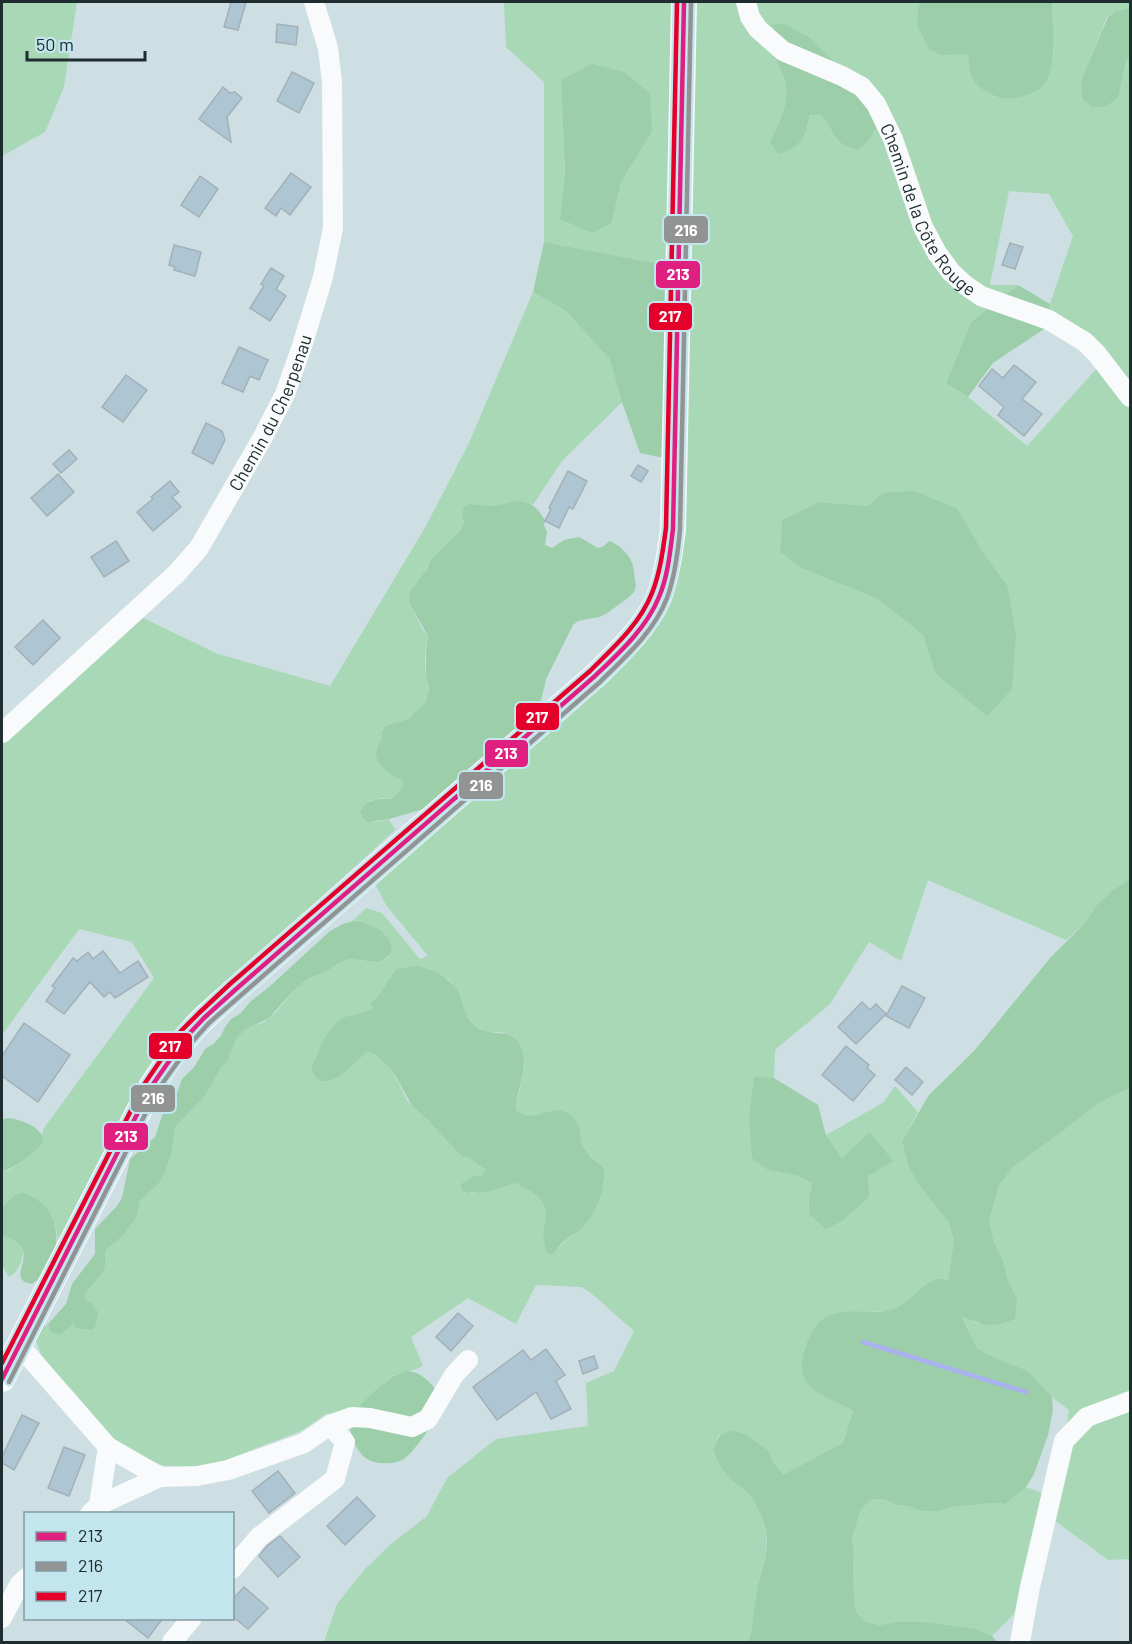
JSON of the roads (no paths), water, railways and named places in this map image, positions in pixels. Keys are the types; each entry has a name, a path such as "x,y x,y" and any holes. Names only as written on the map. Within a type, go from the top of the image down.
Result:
{"main road":[{"path":"2,1379 151,1087 186,1038 235,990 595,676 620,652 644,622 658,597 668,564 673,529 684,2"}],"street":[{"name":"Chemin du Cherpenau","path":"2,733 176,574 199,548 285,394 323,277 333,228 332,83 328,48 314,2"},
{"name":"Chemin de la Côte Rouge","path":"746,2 750,17 758,29 783,51 862,87 876,104 893,139 923,227 937,253 951,272 981,296 1049,320 1085,342 1131,397"},
{"path":"19,1345 108,1447 160,1477"},
{"path":"94,1509 160,1477 197,1476 228,1470 304,1443 330,1425 352,1417 369,1418 412,1427 428,1419 454,1375 468,1360"},
{"path":"1020,1642 1030,1587 1064,1441 1087,1417 1131,1401"},
{"path":"234,1567 259,1536 335,1479 345,1442 330,1425"},
{"path":"94,1509 108,1447"},
{"path":"2,1618 19,1585 24,1580"},
{"path":"172,1642 190,1620"}],"waterway":[{"path":"863,1342 1026,1392"}]}
